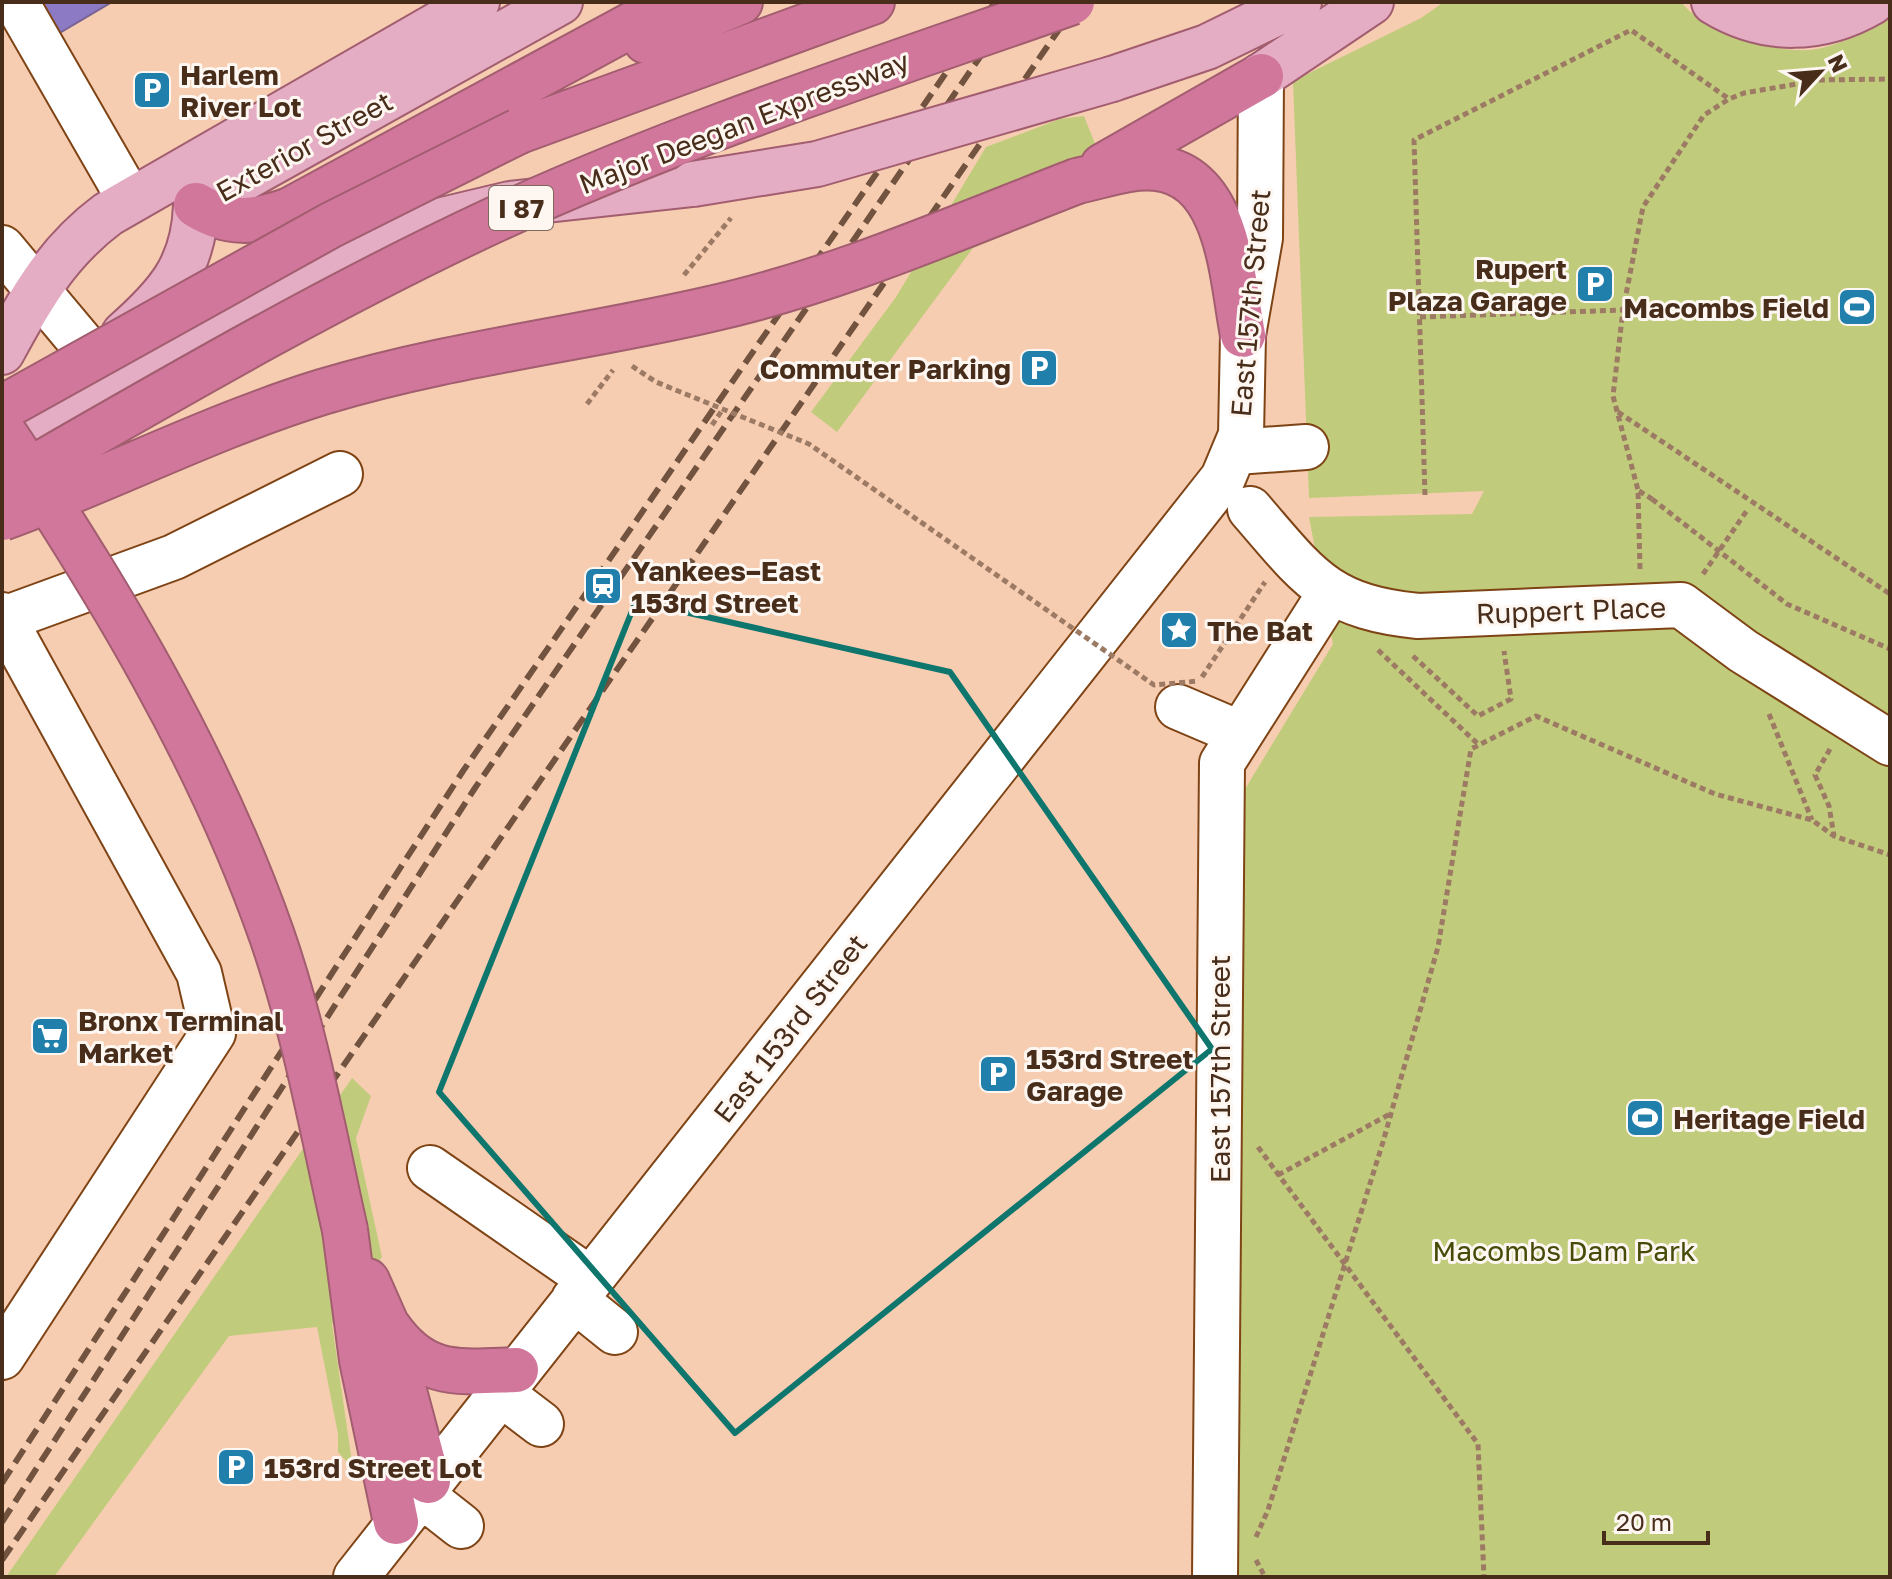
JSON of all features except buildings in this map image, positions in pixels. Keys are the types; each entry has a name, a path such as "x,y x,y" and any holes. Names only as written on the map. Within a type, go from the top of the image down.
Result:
{"highway":[{"path":"186,189 212,215 241,221 290,210 674,2"},
{"path":"519,131 602,60 740,2"},
{"name":"I 87","path":"2,408 331,225 519,131 872,2"},
{"name":"Major Deegan Expressway","path":"2,486 274,331 498,218 728,123 1072,2"},
{"path":"2,518 208,432 320,393 419,367 707,310 790,288 1147,156 1179,126 1261,76"},
{"path":"1147,156 1189,180 1205,196 1216,216 1224,236 1243,335"},
{"path":"2,385 66,526"},
{"path":"2,430 66,526 190,745 255,889 301,1034 345,1230 362,1360 414,1499"},
{"path":"345,1230 386,1324 414,1499"},
{"path":"386,1324 410,1354 433,1367 508,1381"}],"main road":[{"name":"Exterior Street","path":"186,189 477,2"},
{"name":"Exterior Street","path":"2,352 36,288 71,243 130,200 186,189 560,2"},
{"path":"2,443 323,266 405,229 510,204 693,184 817,164 1112,79 1207,47 1299,2"},
{"path":"1261,76 1371,2"},
{"path":"1714,2 1747,19 1788,26 1830,22 1872,2"},
{"name":"Exterior Street","path":"2,443 152,309 180,272 191,249 186,189"}],"street":[{"path":"16,2 130,200"},
{"name":"East 157th Street","path":"1237,480 1243,335 1260,238 1261,76"},
{"path":"2,248 95,359"},
{"path":"1306,447 1237,480 1288,553 1350,602"},
{"path":"2,1357 213,1033 199,973 3,617 174,557 340,474"},
{"name":"East 153rd Street","path":"356,1577 508,1381 1237,480"},
{"name":"East 157th Street","path":"1215,1577 1222,763 1239,733 1350,602"},
{"name":"Ruppert Place","path":"1350,602 1418,616 1681,605 1743,651 1890,743"},
{"path":"1189,694 1239,733"},
{"path":"430,1168 582,1289 615,1332"},
{"path":"508,1381 541,1424"},
{"path":"414,1499 461,1526"}],"path":[{"path":"1425,495 1414,140 1631,30 1729,99"},
{"path":"1641,573 1638,490 1613,396 1623,310 1643,207 1704,115 1729,99 1744,93 1820,80 1890,79"},
{"path":"1420,317 1623,310"},
{"path":"587,404 622,359 656,382 809,444 1154,685 1189,694 1257,593"},
{"path":"712,425 723,409"},
{"path":"1617,412 1890,594"},
{"path":"1638,490 1787,604 1890,649"},
{"path":"1681,605 1748,509"},
{"path":"1350,602 1478,716 1511,699 1499,612"},
{"path":"1350,602 1372,646 1479,745"},
{"path":"1766,707 1812,820"},
{"path":"1251,1548 1268,1510 1438,947 1471,749 1536,716 1715,794 1812,820 1834,836 1890,855"},
{"path":"1834,836 1829,806 1815,775 1847,716"},
{"path":"1278,1175 1390,1114"},
{"path":"1219,1131 1247,1132 1478,1444 1484,1577"}],"highlighted area":[{"path":"636,601 950,672 1212,1049 735,1433 439,1092"}],"green space":[{"name":"Macombs Dam Park","path":"1444,2 1681,2 1706,23 1722,31 1758,44 1794,50 1818,49 1840,43 1890,18 1890,1577 1237,1577 1242,794 1333,644 1309,517 1472,514 1484,491 1309,498 1293,81 1421,18"},
{"path":"1084,116 1114,191 973,248 837,432 811,412 896,297 986,147 1060,119"},
{"path":"352,1078 371,1096 356,1138 382,1257 332,1324 353,1469 338,1452 338,1434 317,1327 229,1336 54,1577 6,1577"}],"shaded area":[{"path":"38,2 112,2 56,35"}],"railway":[{"path":"2,1483 463,771 995,2"},
{"path":"2,1522 475,788 1018,2"},
{"path":"2,1560 1078,2"}],"place":[{"name":"Harlem River Lot","path":"152,90"},
{"name":"Rupert Plaza Garage","path":"1595,284"},
{"name":"Macombs Field","path":"1857,307"},
{"name":"Commuter Parking","path":"1039,368"},
{"name":"Yankees–East 153rd Street","path":"603,586"},
{"name":"The Bat","path":"1179,630"},
{"name":"Bronx Terminal Market","path":"50,1036"},
{"name":"153rd Street Garage","path":"998,1074"},
{"name":"Heritage Field","path":"1645,1118"},
{"name":"153rd Street Lot","path":"236,1467"}]}
